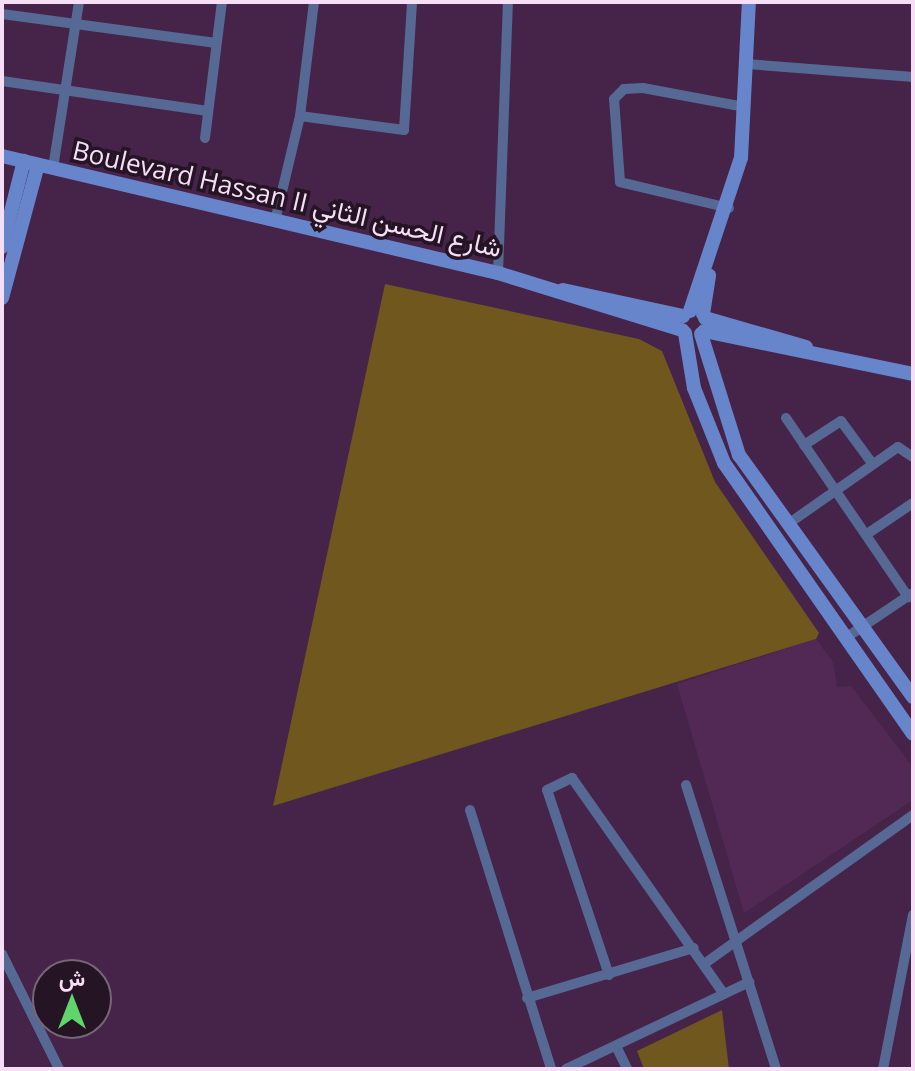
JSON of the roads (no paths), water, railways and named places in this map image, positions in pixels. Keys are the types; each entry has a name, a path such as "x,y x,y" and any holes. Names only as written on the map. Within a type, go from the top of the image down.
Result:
{"main road":[{"path":"749,2 745,107 729,208 694,323 694,388 724,463 913,734"},
{"name":"Boulevard Hassan II شارع الحسن الثاني","path":"2,156 561,290 599,292 694,323 913,374"},
{"path":"2,247 31,163"},
{"path":"2,298 31,163"},
{"path":"694,323 731,441 913,697"}],"street":[{"path":"53,168 79,2"},
{"path":"205,138 222,2"},
{"path":"275,221 300,116 314,2"},
{"path":"300,116 404,130 412,2"},
{"path":"498,273 508,2"},
{"path":"2,14 216,43"},
{"path":"747,64 913,77"},
{"path":"2,81 208,111"},
{"path":"729,208 620,182 614,99 624,89 643,88 745,107"},
{"path":"786,418 910,595 847,637"},
{"path":"804,445 841,421 872,463"},
{"path":"788,524 898,447 913,457"},
{"path":"867,534 912,505"},
{"path":"609,975 549,784 577,779 724,994"},
{"path":"686,785 776,1069"},
{"path":"470,810 551,1069"},
{"path":"704,964 913,815"},
{"path":"883,1069 913,915"},
{"path":"527,998 694,948"},
{"path":"2,954 59,1069"},
{"path":"566,1069 749,982"},
{"path":"616,1046 627,1069"}]}
